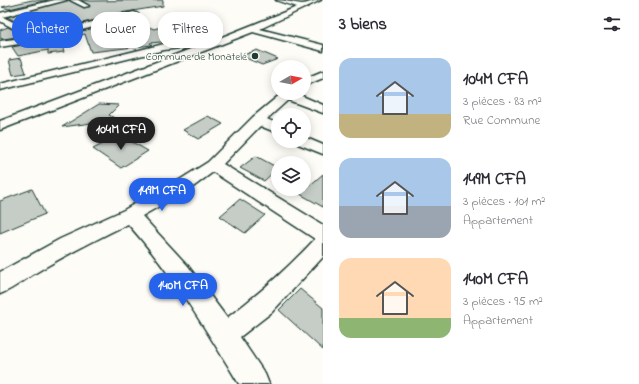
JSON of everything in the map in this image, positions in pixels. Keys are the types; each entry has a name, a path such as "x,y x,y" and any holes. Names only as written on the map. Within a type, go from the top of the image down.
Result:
{"street":[{"path":"0,15 64,0"},
{"path":"73,0 86,6"},
{"path":"279,0 310,2"},
{"path":"223,38 252,29 310,2"},
{"path":"223,37 310,2"},
{"path":"0,18 12,24"},
{"path":"252,29 323,48"},
{"path":"0,44 12,42"},
{"path":"0,87 160,48"},
{"path":"0,118 60,99 195,48"},
{"path":"311,80 323,74"},
{"path":"0,126 60,99"},
{"path":"5,275 130,215 154,200 187,183 213,165 258,120 281,100"},
{"path":"302,100 323,109"},
{"path":"258,120 271,126"},
{"path":"311,145 323,150"},
{"path":"213,165 323,234"},
{"path":"130,215 151,236 178,269 224,334 255,384"},
{"path":"224,334 264,304 305,264 323,243"}],"building":[{"path":"32,0 48,0 9,9 2,7"},
{"path":"68,0 84,8 90,6 81,0 163,0 163,6 126,12 91,12 91,21 83,23 83,12 25,12"},
{"path":"8,27 12,29 12,38 0,38 0,30"},
{"path":"150,27 154,29 158,28 158,42 150,43"},
{"path":"91,29 91,48 126,48 91,52 85,34 83,35 83,31"},
{"path":"13,48 63,48 64,52 48,54 48,50 18,56"},
{"name":"Commune de Monatelé","path":"257,50 278,59 271,60 271,62 262,65 241,56"},
{"path":"21,58 26,73 13,75 9,60"},
{"path":"99,104 119,105 109,115 123,123 104,131 92,123 62,127"},
{"path":"208,116 223,124 198,139 183,130"},
{"path":"120,135 148,151 121,168 93,149"},
{"path":"256,156 271,164 271,174 264,181 240,168"},
{"path":"323,174 323,207 304,196 311,196 311,184"},
{"path":"32,189 45,214 0,233 0,201"},
{"path":"240,199 265,215 245,233 220,216"},
{"path":"300,289 323,308 323,350 279,310"}],"place":[{"name":"Commune de Monatelé","path":"255,56"}]}
